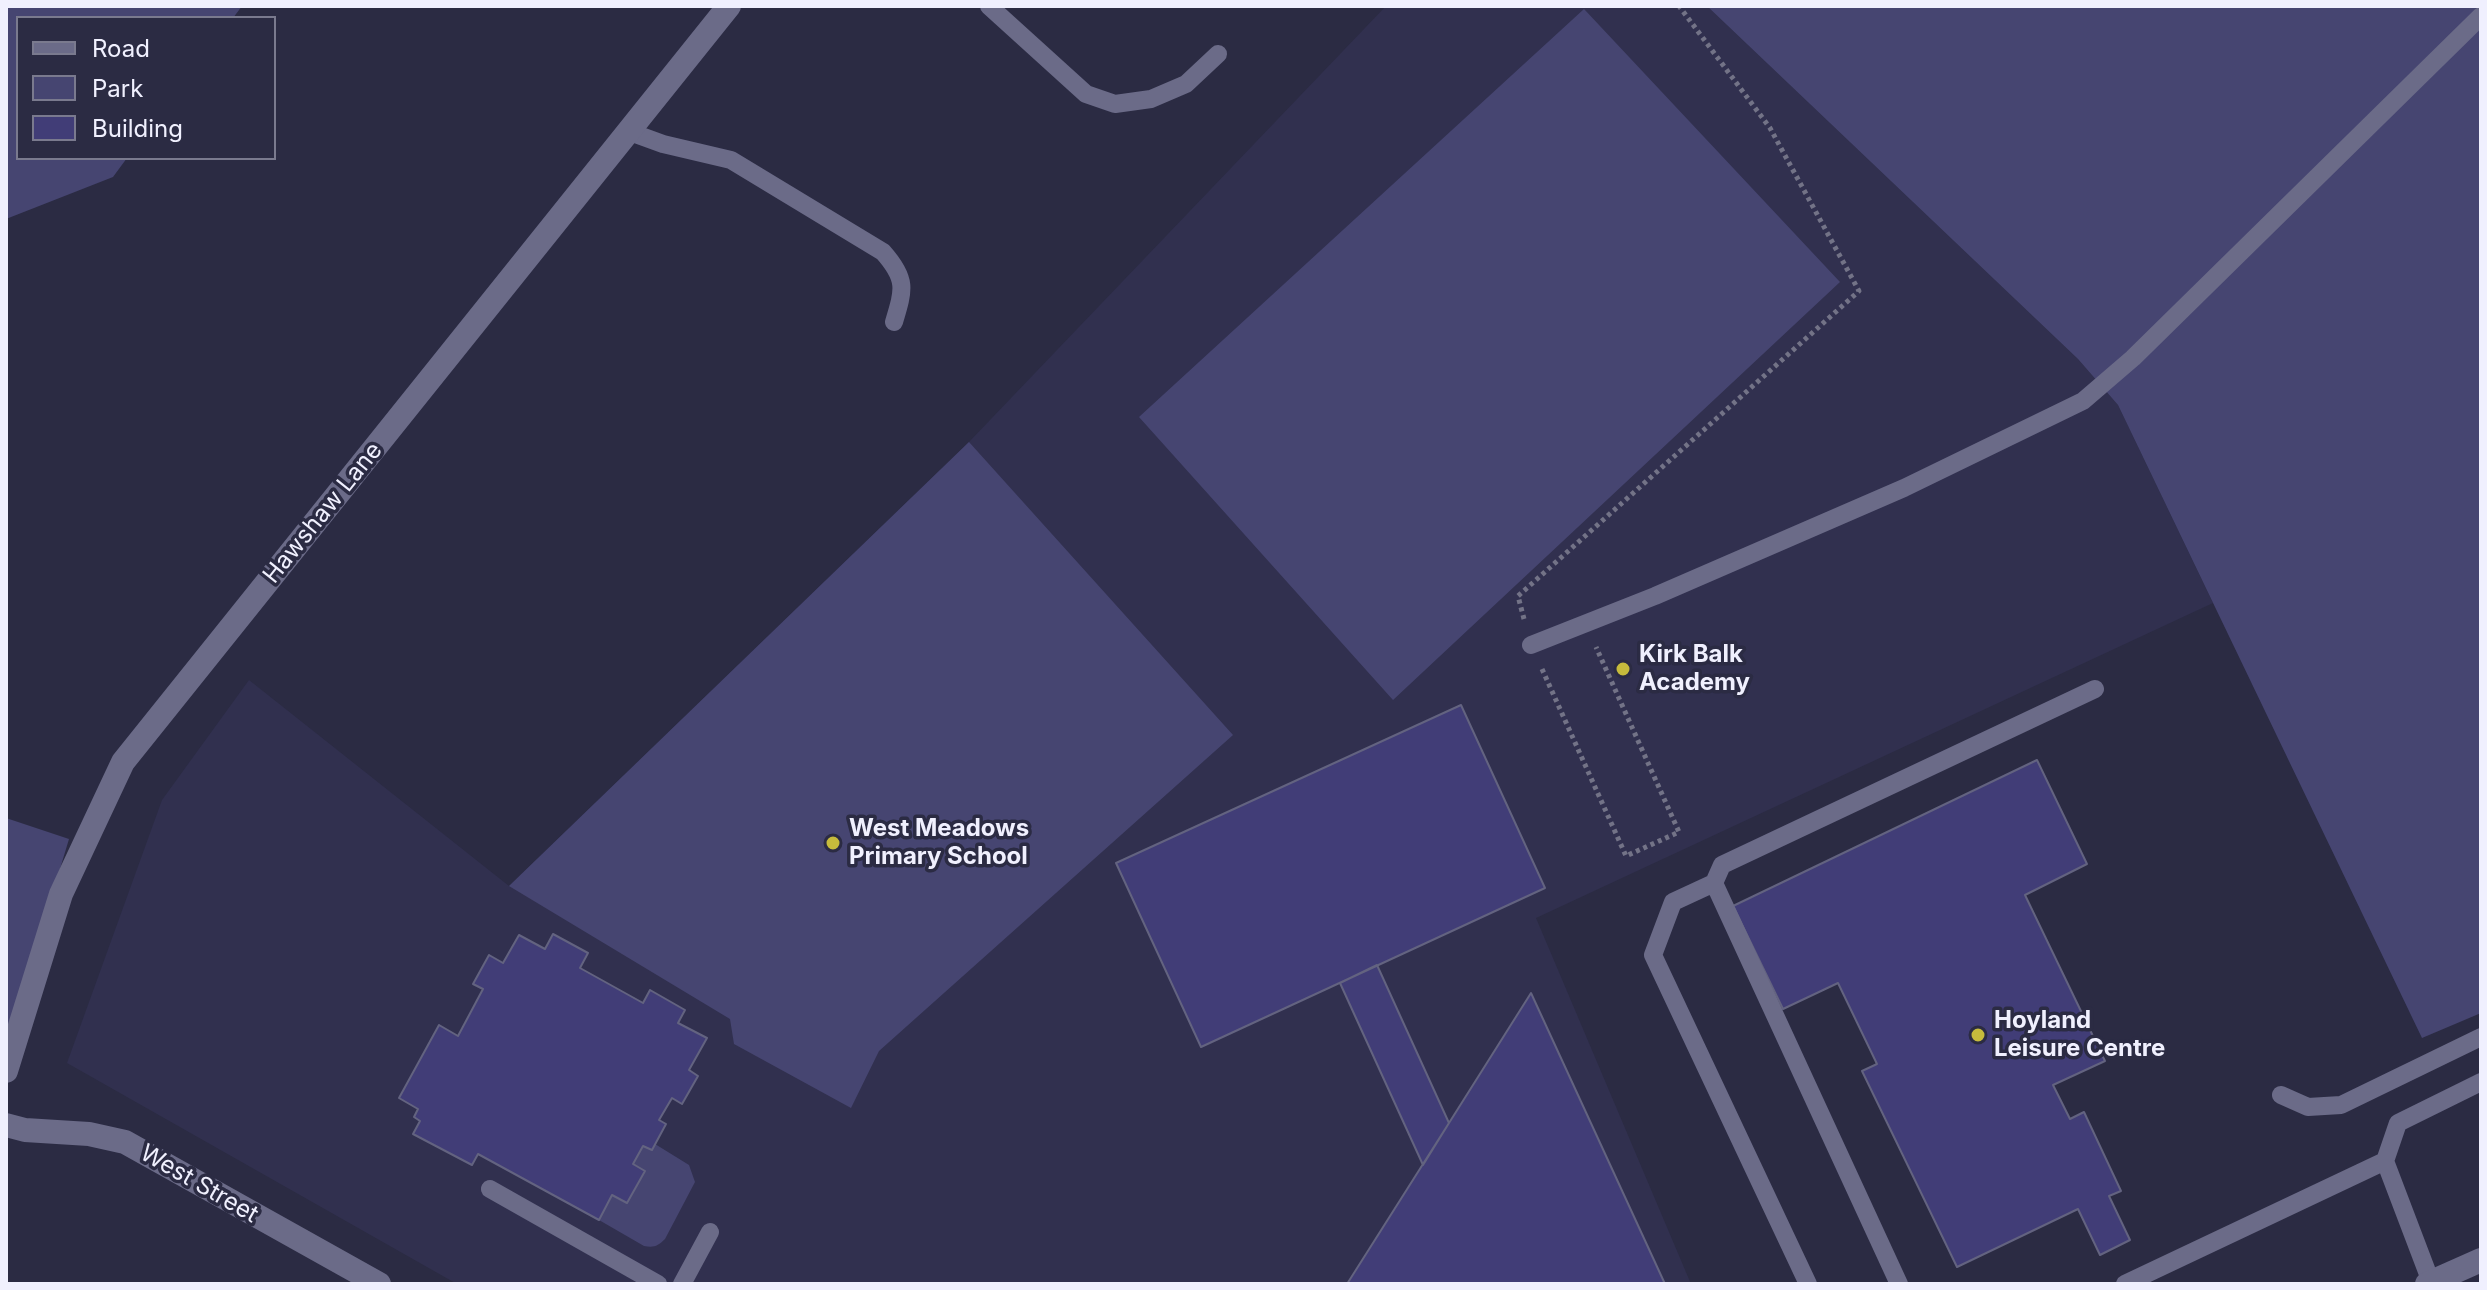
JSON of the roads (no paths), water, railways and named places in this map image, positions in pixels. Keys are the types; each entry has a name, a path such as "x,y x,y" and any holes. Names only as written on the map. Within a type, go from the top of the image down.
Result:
{"main road":[{"name":"Hawshaw Lane","path":"6,1071 61,894 123,762 729,6"},
{"name":"West Street","path":"6,1125 25,1130 89,1134 125,1142 379,1284"},
{"path":"2429,1283 2481,1260"}],"lane":[{"path":"989,6 1086,94 1115,104 1151,99 1186,84 1218,54"},
{"path":"1531,645 1655,596 1904,488 2083,401 2133,358 2481,16"},
{"path":"630,132 663,144 731,160 883,252 897,267 901,282 901,298 894,322"},
{"path":"1808,1284 1653,955 1673,902 1714,883 1722,865 2095,689"},
{"path":"1714,883 1899,1284"},
{"path":"2281,1095 2308,1107 2341,1105 2481,1037"},
{"path":"2429,1283 2385,1161 2398,1123 2481,1082"},
{"path":"2125,1284 2385,1161"},
{"path":"490,1189 658,1284"},
{"path":"682,1284 710,1232"}],"place":[{"name":"Kirk Balk Academy","path":"1623,669"},
{"name":"West Meadows Primary School","path":"833,843"},
{"name":"Hoyland Leisure Centre","path":"1978,1035"}]}
